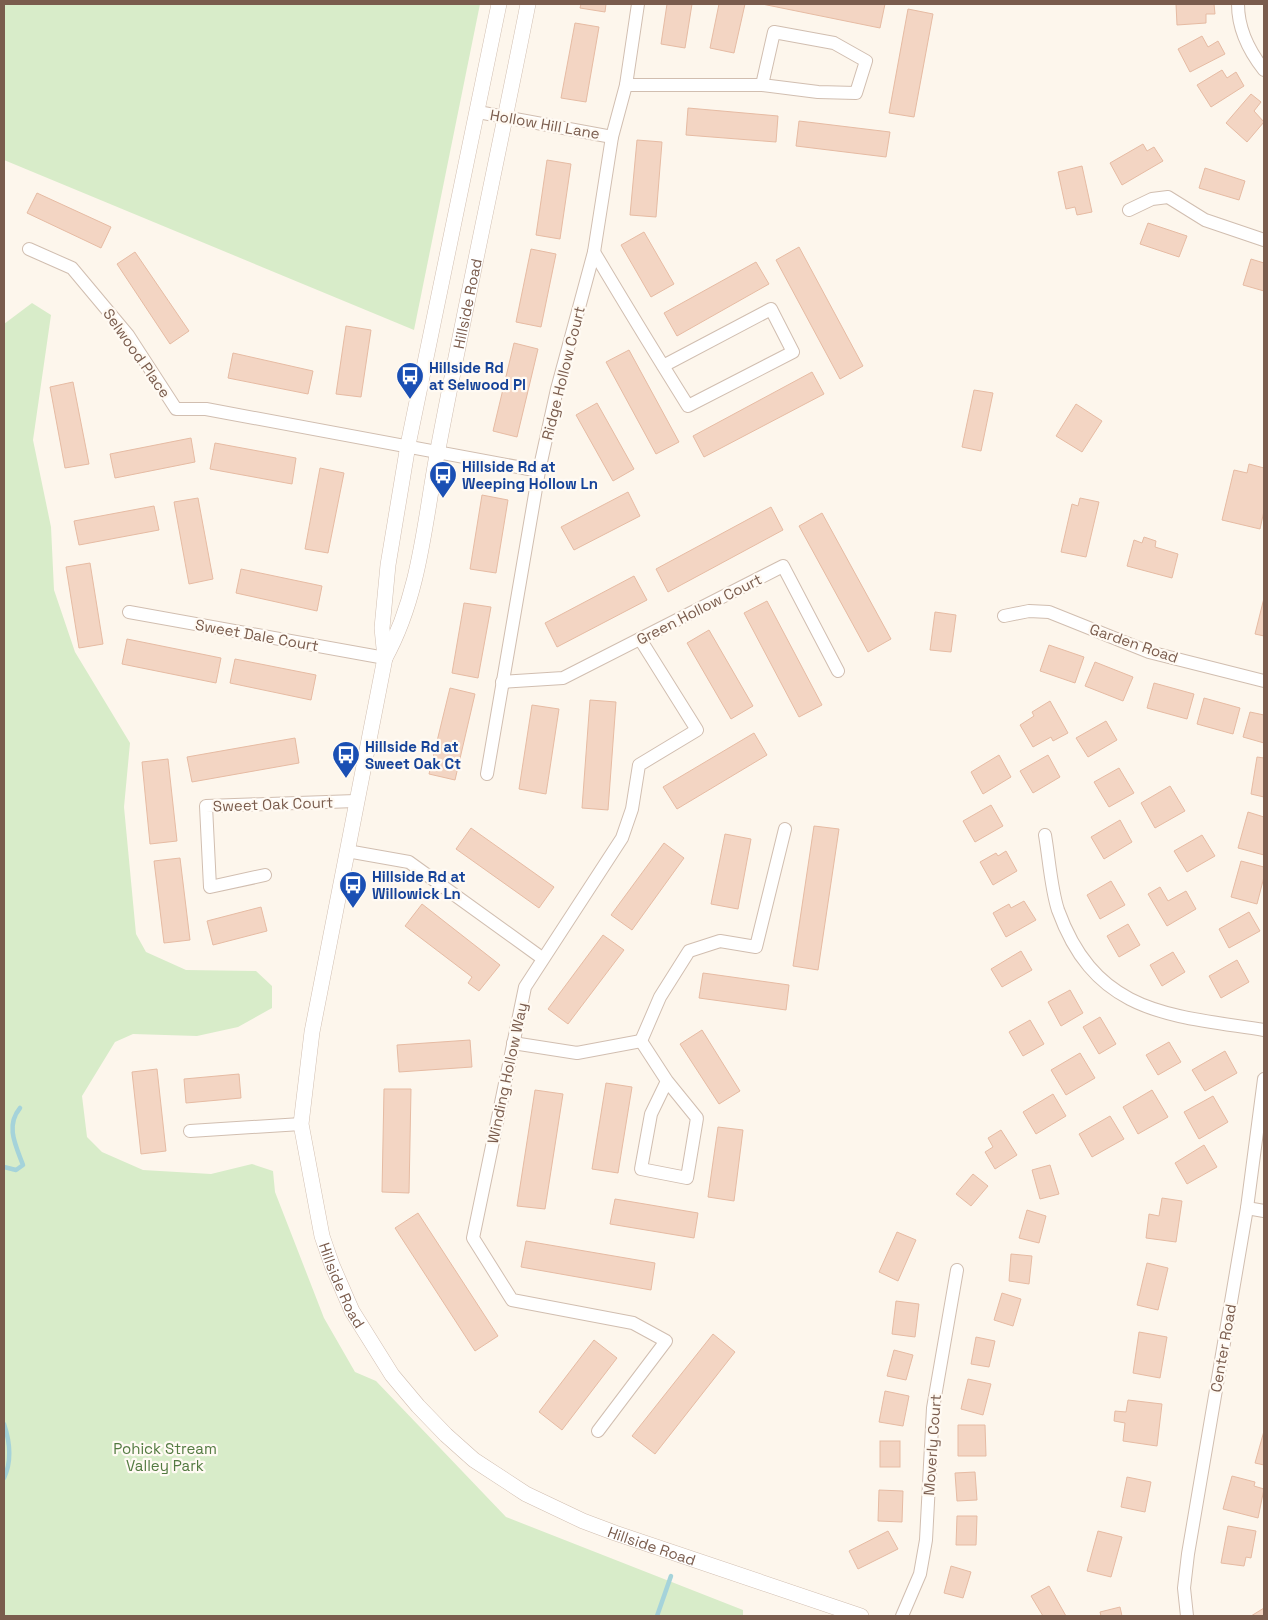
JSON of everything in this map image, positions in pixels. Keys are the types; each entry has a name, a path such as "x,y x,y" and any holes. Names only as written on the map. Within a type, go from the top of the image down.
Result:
{"street":[{"name":"Hillside Road","path":"499,4 408,445 387,574 382,628 385,658 312,1032 301,1124 322,1236 332,1266 352,1311 392,1375 446,1435 499,1477 526,1494 583,1521 861,1616"},
{"name":"Hillside Road","path":"385,658 396,638 416,576 437,451 528,4"},
{"name":"Ridge Hollow Court","path":"487,774 539,471 557,389 594,252 612,136 626,84 638,4"},
{"path":"1238,4 1246,41 1254,58 1264,70"},
{"path":"626,84 762,84 818,92 856,93 866,61 834,43 774,32 762,84"},
{"name":"Hollow Hill Lane","path":"478,112 612,136"},
{"path":"1128,210 1152,199 1168,197 1205,220 1264,240"},
{"name":"Selwood Place","path":"28,249 72,268 128,335 176,409 206,409 408,445"},
{"path":"594,252 663,366 688,406 793,352 770,309 663,366"},
{"path":"408,445 539,471"},
{"name":"Green Hollow Court","path":"502,682 563,678 783,566 838,671"},
{"name":"Garden Road","path":"1004,616 1029,611 1049,612 1149,652 1264,681"},
{"name":"Sweet Dale Court","path":"129,612 385,658"},
{"name":"Winding Hollow Way","path":"598,1431 666,1341 633,1323 512,1300 473,1238 525,987 542,958 622,838 632,809 640,765 697,730 640,639"},
{"name":"Sweet Oak Court","path":"265,875 210,887 206,806 356,801"},
{"path":"641,1042 660,997 690,951 720,941 756,947 785,830"},
{"path":"1045,836 1058,908 1079,955 1103,980 1121,994 1150,1009 1169,1015 1264,1030"},
{"path":"347,851 409,862 542,958"},
{"path":"513,1043 577,1053 641,1042"},
{"path":"641,1042 667,1081 697,1118 686,1178 641,1170 651,1114 667,1081"},
{"name":"Center Road","path":"1187,1616 1184,1588 1188,1554 1247,1208 1254,1142 1264,1079"},
{"path":"190,1131 301,1124"},
{"path":"1247,1208 1264,1211"},
{"name":"Moverly Court","path":"902,1616 920,1574 926,1540 933,1408 957,1270"}],"green space":[{"path":"4,4 480,4 414,330 4,160"},
{"name":"Pohick Stream Valley Park","path":"32,303 51,315 33,440 51,527 54,590 75,652 130,743 124,807 136,934 146,952 186,970 256,971 272,986 272,1008 238,1027 197,1036 133,1034 115,1042 82,1096 87,1137 102,1152 143,1170 211,1174 252,1164 273,1171 275,1192 324,1318 355,1372 376,1381 506,1517 743,1610 743,1616 4,1616 4,324"}],"building":[{"path":"581,4 606,4 605,12 580,8"},
{"path":"667,4 692,4 685,48 661,44"},
{"path":"719,4 745,4 734,53 710,48"},
{"path":"762,4 885,4 880,28"},
{"path":"1176,4 1214,4 1215,14 1206,14 1206,23 1177,25"},
{"path":"908,9 933,14 914,117 889,113"},
{"path":"575,23 599,27 586,102 561,98"},
{"path":"1202,36 1208,47 1218,41 1225,54 1190,72 1178,49"},
{"path":"1222,70 1227,78 1236,72 1244,86 1211,107 1197,85"},
{"path":"1251,94 1261,102 1254,111 1264,122 1247,142 1226,123"},
{"path":"688,108 778,116 776,142 686,135"},
{"path":"799,121 890,132 886,157 796,146"},
{"path":"637,140 662,142 656,217 630,215"},
{"path":"1143,144 1147,151 1154,147 1163,161 1122,185 1110,163"},
{"path":"547,160 571,164 560,239 536,235"},
{"path":"1082,166 1092,212 1077,215 1075,207 1066,209 1058,172"},
{"path":"1205,168 1245,181 1239,200 1199,188"},
{"path":"37,193 111,227 101,248 27,213"},
{"path":"1148,223 1187,236 1179,257 1140,244"},
{"path":"644,232 674,284 651,297 621,245"},
{"path":"799,247 863,366 840,379 776,260"},
{"path":"531,249 556,254 541,327 516,322"},
{"path":"135,252 189,331 170,344 117,264"},
{"path":"1251,259 1264,263 1264,291 1243,285"},
{"path":"756,262 769,284 677,336 664,313"},
{"path":"346,326 371,330 361,397 336,394"},
{"path":"514,343 538,349 517,437 493,431"},
{"path":"629,350 679,442 656,454 606,362"},
{"path":"233,353 313,371 308,394 228,378"},
{"path":"812,372 824,394 704,457 693,436"},
{"path":"73,382 89,464 65,468 50,387"},
{"path":"974,390 993,393 981,451 962,447"},
{"path":"597,403 634,469 613,481 576,415"},
{"path":"1076,404 1102,421 1082,452 1056,436"},
{"path":"191,438 195,462 115,478 110,454"},
{"path":"215,443 296,458 292,484 210,469"},
{"path":"1249,464 1264,468 1264,511 1260,529 1222,520 1234,470 1247,473"},
{"path":"320,468 344,473 328,553 305,549"},
{"path":"628,492 640,516 574,550 561,527"},
{"path":"482,495 508,500 496,573 470,569"},
{"path":"198,498 213,579 189,584 174,502"},
{"path":"1080,498 1099,502 1086,557 1061,552 1072,504 1078,506"},
{"path":"154,506 159,530 79,545 74,521"},
{"path":"771,507 783,530 668,592 656,569"},
{"path":"822,513 891,639 868,652 799,526"},
{"path":"1144,537 1156,541 1155,547 1178,554 1172,578 1127,566 1134,540 1142,543"},
{"path":"90,563 103,644 79,648 66,567"},
{"path":"241,569 322,586 317,611 236,593"},
{"path":"634,576 647,600 557,647 545,623"},
{"path":"1264,598 1264,636 1255,634"},
{"path":"767,601 822,705 799,717 744,613"},
{"path":"464,603 491,607 478,678 452,673"},
{"path":"935,612 956,615 951,652 930,650"},
{"path":"709,630 753,706 731,719 687,643"},
{"path":"127,639 221,658 216,683 122,664"},
{"path":"1049,645 1084,657 1075,683 1040,671"},
{"path":"235,659 316,675 311,700 230,683"},
{"path":"1095,662 1133,677 1123,701 1085,686"},
{"path":"1154,683 1194,694 1187,719 1147,708"},
{"path":"450,688 475,694 455,780 429,774"},
{"path":"1204,698 1240,708 1233,734 1197,724"},
{"path":"590,700 616,702 608,810 582,808"},
{"path":"1050,701 1068,733 1053,741 1051,737 1033,747 1020,725 1034,716 1032,712"},
{"path":"532,705 559,709 546,794 519,789"},
{"path":"1250,712 1264,715 1264,743 1243,737"},
{"path":"1106,721 1117,740 1088,757 1076,738"},
{"path":"754,733 767,755 677,809 663,787"},
{"path":"295,738 299,763 192,782 187,757"},
{"path":"999,755 1011,777 983,794 971,772"},
{"path":"1048,755 1060,777 1033,793 1020,771"},
{"path":"1257,757 1264,758 1264,797 1251,794"},
{"path":"168,759 177,841 150,844 142,762"},
{"path":"1119,768 1134,793 1109,807 1094,782"},
{"path":"1170,786 1185,811 1155,828 1141,803"},
{"path":"991,805 1003,826 975,842 963,821"},
{"path":"1248,812 1264,817 1264,855 1238,848"},
{"path":"1120,820 1132,842 1104,859 1091,837"},
{"path":"814,826 839,829 818,970 793,966"},
{"path":"471,828 554,887 539,908 456,849"},
{"path":"725,834 751,839 738,909 711,904"},
{"path":"1202,835 1215,856 1187,872 1174,851"},
{"path":"664,843 684,858 632,930 611,915"},
{"path":"1006,851 1017,871 993,885 980,862 996,853 998,856"},
{"path":"180,858 190,940 164,943 154,861"},
{"path":"1241,861 1264,867 1264,877 1257,904 1231,897"},
{"path":"1111,881 1125,905 1100,919 1087,895"},
{"path":"1160,887 1168,901 1186,891 1196,909 1167,926 1148,894"},
{"path":"1024,901 1036,920 1006,937 993,913 1009,904 1011,908"},
{"path":"422,904 500,965 479,991 468,983 472,977 405,926"},
{"path":"261,907 267,931 213,945 207,921"},
{"path":"1249,912 1260,931 1229,948 1219,929"},
{"path":"1128,924 1140,945 1119,957 1107,936"},
{"path":"603,935 624,950 568,1024 548,1009"},
{"path":"1021,951 1032,970 1002,987 991,969"},
{"path":"1173,952 1185,972 1162,986 1150,965"},
{"path":"1237,960 1249,982 1221,998 1209,976"},
{"path":"703,973 789,985 786,1010 699,998"},
{"path":"1070,990 1083,1013 1061,1026 1048,1002"},
{"path":"1100,1017 1116,1044 1099,1054 1083,1027"},
{"path":"1030,1020 1044,1044 1023,1056 1009,1032"},
{"path":"702,1030 740,1091 719,1104 680,1044"},
{"path":"470,1040 472,1067 399,1072 397,1045"},
{"path":"1169,1042 1181,1062 1158,1075 1146,1055"},
{"path":"1225,1051 1237,1073 1205,1091 1192,1070"},
{"path":"1080,1053 1095,1078 1066,1095 1051,1070"},
{"path":"157,1069 166,1151 141,1154 132,1072"},
{"path":"239,1074 241,1098 186,1103 184,1079"},
{"path":"606,1083 632,1087 618,1173 592,1169"},
{"path":"384,1089 411,1089 409,1193 382,1192"},
{"path":"535,1090 563,1094 545,1209 517,1206"},
{"path":"1152,1090 1168,1117 1138,1134 1123,1107"},
{"path":"1053,1094 1066,1116 1036,1134 1023,1112"},
{"path":"1213,1096 1228,1122 1199,1139 1184,1112"},
{"path":"1110,1116 1124,1139 1092,1157 1079,1134"},
{"path":"718,1127 743,1130 734,1201 708,1197"},
{"path":"1001,1130 1017,1155 995,1169 985,1152 993,1147 988,1138"},
{"path":"1204,1145 1217,1167 1187,1184 1175,1163"},
{"path":"1050,1165 1059,1194 1040,1199 1032,1170"},
{"path":"973,1174 988,1186 971,1206 956,1194"},
{"path":"1162,1198 1182,1201 1176,1242 1146,1238 1149,1214 1159,1216"},
{"path":"615,1199 698,1213 694,1238 610,1224"},
{"path":"1027,1210 1046,1216 1039,1243 1019,1238"},
{"path":"418,1213 498,1336 475,1351 395,1228"},
{"path":"897,1232 916,1240 898,1281 879,1272"},
{"path":"526,1241 655,1263 651,1290 521,1267"},
{"path":"1011,1254 1032,1256 1029,1284 1009,1281"},
{"path":"1147,1263 1168,1268 1158,1310 1137,1305"},
{"path":"1002,1293 1021,1299 1013,1326 994,1320"},
{"path":"896,1301 919,1304 915,1337 892,1334"},
{"path":"1139,1332 1167,1337 1160,1378 1133,1373"},
{"path":"713,1334 735,1352 655,1454 632,1436"},
{"path":"976,1337 995,1341 989,1367 971,1364"},
{"path":"594,1340 617,1358 562,1430 539,1412"},
{"path":"894,1350 913,1355 906,1380 887,1376"},
{"path":"968,1379 991,1384 983,1415 961,1409"},
{"path":"885,1391 909,1396 903,1426 879,1422"},
{"path":"1128,1400 1162,1404 1157,1446 1123,1441 1125,1423 1114,1421 1115,1411 1126,1412"},
{"path":"958,1425 985,1425 986,1456 958,1456"},
{"path":"1264,1431 1264,1465 1255,1463"},
{"path":"880,1441 900,1441 900,1467 880,1467"},
{"path":"975,1472 977,1500 957,1501 955,1473"},
{"path":"1232,1476 1255,1482 1254,1486 1264,1489 1258,1518 1223,1509"},
{"path":"1127,1477 1151,1482 1145,1512 1121,1507"},
{"path":"879,1490 903,1491 902,1522 878,1521"},
{"path":"957,1516 977,1516 976,1545 956,1545"},
{"path":"1228,1526 1256,1531 1251,1558 1246,1557 1244,1566 1221,1563"},
{"path":"888,1531 898,1549 858,1569 849,1551"},
{"path":"1098,1531 1122,1537 1111,1577 1087,1571"},
{"path":"951,1566 971,1572 963,1598 944,1593"},
{"path":"1049,1586 1066,1616 1043,1616 1031,1596"},
{"path":"1120,1607 1122,1616 1101,1616 1100,1612"},
{"path":"1264,1608 1264,1616 1251,1616"}],"waterway":[{"path":"4,1167 16,1170 23,1165 13,1136 13,1122 20,1108"},
{"path":"4,1424 9,1451 7,1472 4,1478"},
{"path":"657,1616 671,1576"}],"place":[{"name":"Hillside Rd at Selwood Pl","path":"410,400"},
{"name":"Hillside Rd at Weeping Hollow Ln","path":"443,499"},
{"name":"Hillside Rd at Sweet Oak Ct","path":"346,779"},
{"name":"Hillside Rd at Willowick Ln","path":"353,909"}]}
